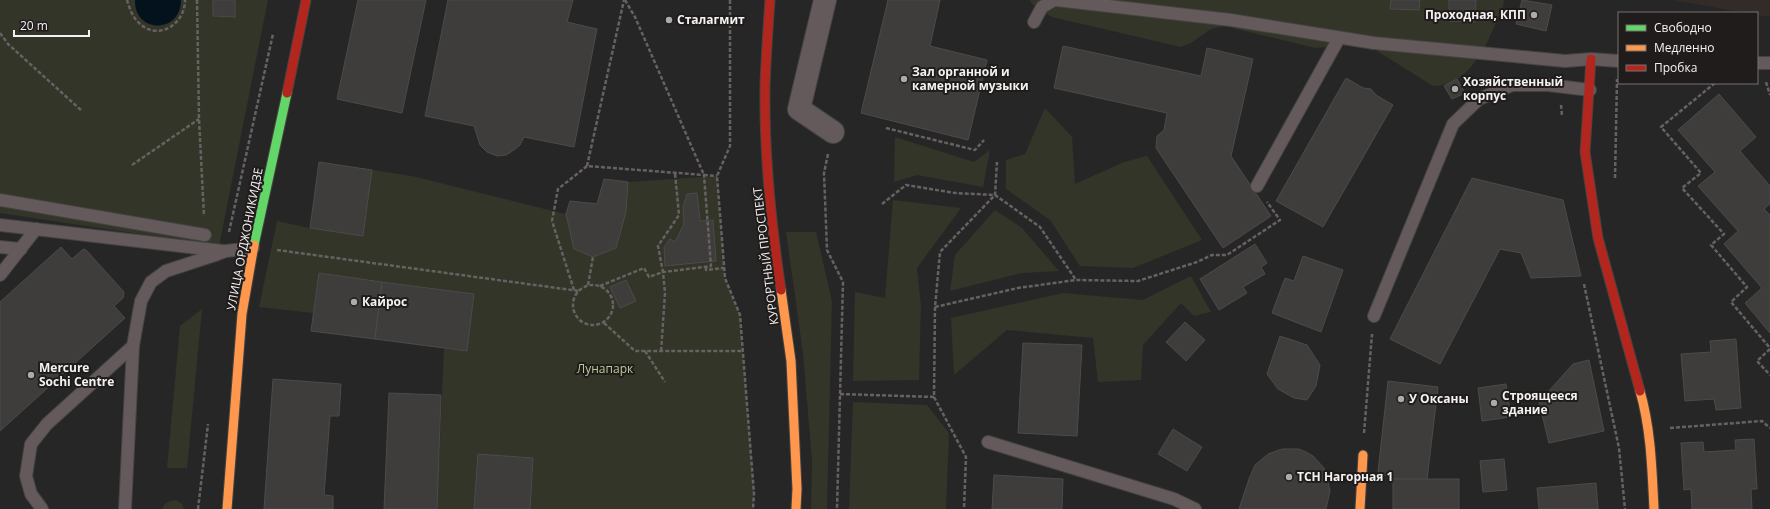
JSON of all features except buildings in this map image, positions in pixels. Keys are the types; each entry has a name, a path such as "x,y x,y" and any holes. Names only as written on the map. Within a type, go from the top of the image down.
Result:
{"main road":[{"name":"УЛИЦА ОРДЖОНИКИДЗЕ","path":"227,509 242,314 253,248 278,138 306,0"},
{"name":"КУРОРТНЫЙ ПРОСПЕКТ","path":"770,0 765,86 768,170 772,231 791,362 797,489 796,509"},
{"path":"1591,59 1585,152 1598,238 1644,404 1652,468 1654,509"},
{"path":"1360,509 1363,455"}],"street":[{"path":"825,0 799,109 833,132"}],"lane":[{"path":"1034,22 1042,7 1055,0 1230,20 1374,43 1565,61 1591,59 1618,61"},
{"path":"1256,186 1339,38"},
{"path":"1758,63 1770,63"},
{"path":"1374,316 1453,124 1479,99 1512,85 1548,85 1590,90"},
{"path":"0,200 205,235"},
{"path":"0,225 226,251"},
{"path":"0,275 36,229"},
{"path":"0,247 21,249"},
{"path":"125,509 134,346 141,301 151,282 166,271 226,251 253,248"},
{"path":"42,509 31,494 26,476 31,444 47,424 134,346"},
{"path":"988,442 1174,499 1195,509"}],"path":[{"path":"127,0 137,22 157,31 164,30 177,23 183,12 185,0"},
{"path":"197,0 199,119 205,235"},
{"path":"574,290 552,221 558,189 586,166 624,0"},
{"path":"600,286 610,294 613,305 612,313 604,323 590,325 582,322 576,317 573,310 573,302 579,291 588,285 600,286 644,268 649,277 663,272 711,266 704,175 635,17 624,0"},
{"path":"730,0 730,146 718,176 724,278 740,315 754,494 753,509"},
{"path":"0,33 8,44 82,111"},
{"path":"230,227 273,33"},
{"path":"1714,84 1661,127 1701,173 1682,188 1724,234 1711,246 1747,287 1731,302 1770,348 1757,361 1770,375"},
{"path":"132,165 199,119"},
{"path":"886,128 975,150 984,140"},
{"path":"833,132 824,173 824,201 827,250 843,282 837,509"},
{"path":"964,509 966,458 934,397 935,307 940,252 995,195 997,162"},
{"path":"586,166 718,176"},
{"path":"661,352 665,293 658,246 679,215 675,173"},
{"path":"882,204 906,185 955,193 995,195 1040,227 1076,280"},
{"path":"935,307 1018,288 1076,280 1138,281 1197,262 1212,255 1227,255 1280,220 1256,186"},
{"path":"271,249 579,291"},
{"path":"588,285 593,257"},
{"path":"706,267 706,270 723,268"},
{"path":"1364,435 1374,316"},
{"path":"604,323 635,351 743,351"},
{"path":"645,351 665,382"},
{"path":"840,394 934,397"},
{"path":"1664,428 1762,421 1770,428"}],"shaded area":[{"path":"1673,0 1770,0 1770,17 1758,15 1758,12 1740,12"}],"green space":[{"path":"0,0 268,0 219,246 0,213"},
{"path":"1030,0 1504,0 1503,6 1486,45 1469,69 1459,78 1447,84 1433,86 1374,49 1353,44 1315,48 1224,26 1211,29 1191,43 1181,47 1052,17 1032,4"},
{"path":"1045,108 1072,137 1075,184 1124,162 1147,156 1202,240 1133,268 1080,266 1050,220 1006,189 1006,160 1025,154"},
{"path":"895,137 974,162 990,150 983,187 917,175 894,182"},
{"name":"Лунапарк","path":"372,170 412,176 565,214 570,201 597,203 604,179 628,182 717,176 725,278 740,315 754,493 753,509 437,509 444,349 467,351 474,294 319,273 313,313 259,307 277,221 310,228 363,236"},
{"path":"893,200 961,208 917,268 921,305 919,380 853,381 855,292 885,298"},
{"path":"995,210 1022,228 1059,271 1022,273 950,291 955,255"},
{"path":"786,232 816,232 832,301 827,509 811,509 812,461 803,353"},
{"path":"1191,276 1211,312 1194,316 1181,303 1143,345 1141,380 1098,382 1093,338 1007,330 954,375 951,318 1063,293 1143,300"},
{"path":"202,309 187,468 167,468 180,326"},
{"path":"853,402 927,405 949,433 946,509 849,509"},
{"path":"176,500 182,504 184,509 162,509 168,502"}],"water":[{"path":"135,0 181,0 179,11 174,19 166,24 158,26 149,24 142,19 137,11"}],"traffic: fast":[{"path":"254,245 287,93"}],"traffic: slow":[{"path":"227,509 242,314 254,245"},
{"path":"781,290 791,361 797,489 796,509"},
{"path":"1640,391 1649,435 1654,509"},
{"path":"1360,509 1363,455"}],"traffic: jam":[{"path":"287,93 306,0"},
{"path":"770,0 766,53 765,111 771,214 781,290"},
{"path":"1591,59 1585,152 1598,238 1640,391"}],"place":[{"name":"Проходная, КПП","path":"1534,15"},
{"name":"Сталагмит","path":"669,20"},
{"name":"Зал органной и камерной музыки","path":"904,79"},
{"name":"Хозяйственный корпус","path":"1455,89"},
{"name":"Кайрос","path":"354,302"},
{"name":"Mercure Sochi Centre","path":"31,375"},
{"name":"У Оксаны","path":"1401,399"},
{"name":"Строящееся здание","path":"1494,403"},
{"name":"ТСН Нагорная 1","path":"1289,477"}]}
